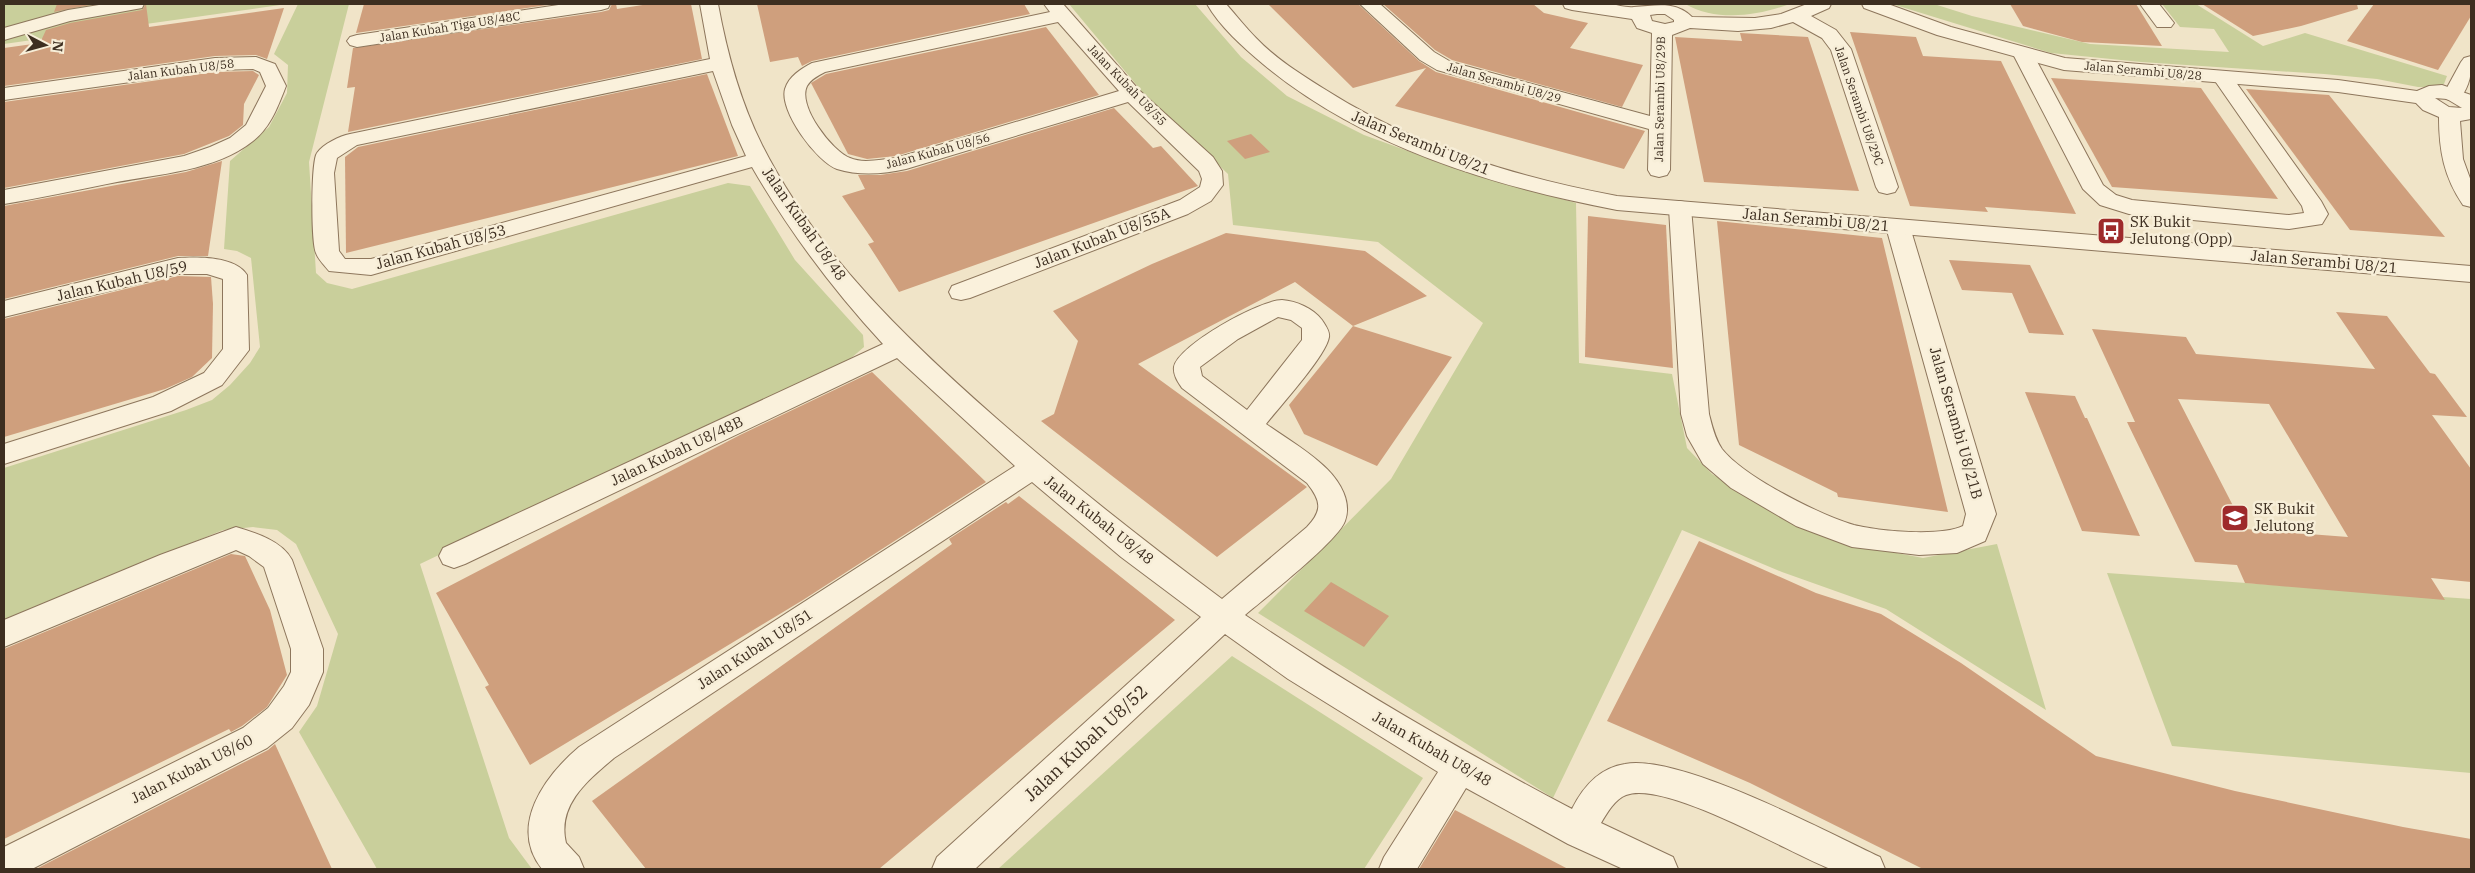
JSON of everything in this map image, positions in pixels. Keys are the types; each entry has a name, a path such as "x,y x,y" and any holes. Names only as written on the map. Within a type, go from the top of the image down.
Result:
{"street":[{"path":"4,34 68,16 135,4"},
{"name":"Jalan Kubah Tiga U8/48C","path":"357,41 601,4"},
{"name":"Jalan Kubah U8/48","path":"709,4 730,92 758,159 828,264 900,346 1033,468 1222,618 1312,678 1461,766 1580,832 1660,869"},
{"name":"Jalan Serambi U8/21","path":"1216,4 1235,29 1281,72 1353,117 1400,138 1497,174 1580,198 1617,203 1898,227 2471,274"},
{"name":"Jalan Serambi U8/29","path":"1369,4 1427,56 1444,66 1659,125"},
{"path":"1572,4 1640,14 1647,9 1668,6 1682,16 1684,22"},
{"path":"1640,14 1644,24 1662,29 1679,27 1684,22 1748,26 1766,24 1796,16 1822,4"},
{"name":"Jalan Serambi U8/28","path":"1871,4 1944,31 2064,64 2338,86 2424,98 2430,105 2458,105"},
{"path":"2150,4 2164,23"},
{"name":"Jalan Kubah U8/55","path":"1058,9 1132,94 1205,162"},
{"name":"Jalan Kubah U8/56","path":"1058,9 819,67 806,75 798,84 794,92 795,103 822,148 831,157 843,164 875,167 898,164 1132,94"},
{"name":"Jalan Serambi U8/29C","path":"1796,16 1830,34 1841,49 1887,187"},
{"name":"Jalan Serambi U8/29B","path":"1659,170 1662,29"},
{"path":"2023,54 2094,189 2108,200 2129,207 2279,221 2306,222 2314,219 2316,214 2313,206 2223,78"},
{"path":"2471,62 2458,105 2450,158 2455,172 2471,200"},
{"name":"Jalan Kubah U8/58","path":"4,94 215,64 256,63 268,68 276,86 260,121 248,134 212,155 188,162 4,197"},
{"name":"Jalan Kubah U8/53","path":"722,63 350,140 326,154 323,173 327,252 338,266 371,267 758,159"},
{"path":"2458,105 2464,115 2471,113"},
{"name":"Jalan Kubah U8/55A","path":"962,292 1198,201 1209,192 1213,182 1213,172 1205,162"},
{"name":"Jalan Serambi U8/21B","path":"1680,208 1695,414 1701,436 1713,457 1741,481 1806,518 1852,536 1919,544 1957,542 1975,533 1981,514 1898,227"},
{"name":"Jalan Kubah U8/59","path":"4,308 178,266 201,264 222,268 235,275 236,350 213,379 162,404 4,454"},
{"name":"Jalan Kubah U8/52","path":"950,869 1222,618 1317,535 1331,520 1333,506 1329,491 1317,476 1249,426 1191,382 1186,373 1188,364 1193,357 1203,350 1267,312 1286,308 1303,317 1312,326 1316,334 1314,342 1309,352 1249,426"},
{"name":"Jalan Kubah U8/48B","path":"454,556 900,346"},
{"name":"Jalan Kubah U8/51","path":"566,869 550,850 546,833 549,811 560,789 577,768 602,748 1033,468"},
{"name":"Jalan Kubah U8/60","path":"4,634 171,563 236,538 260,548 277,560 307,649 307,672 297,695 280,718 255,738 4,865"},
{"path":"1397,869 1461,766"},
{"path":"1580,832 1591,806 1604,791 1624,779 1650,778 1674,783 1706,795 1867,869"}],"green space":[{"path":"4,4 287,4 4,44"},
{"path":"298,4 349,4 309,162 316,273 327,283 352,289 728,183 750,186 795,260 863,335 864,347 850,359 420,564 509,838 532,869 377,869 299,732 317,706 338,634 296,544 277,530 253,527 223,530 4,620 4,468 212,400 230,385 250,363 260,347 251,258 237,251 224,249 230,161 269,127 287,93 288,65 274,54"},
{"path":"1069,4 1195,4 1241,57 1287,96 1364,135 1460,170 1576,203 1579,363 1672,374 1687,448 1712,474 1778,514 1849,544 1923,558 1997,544 2046,710 1886,609 1782,572 1682,530 1553,798 1258,613 1391,479 1483,323 1378,242 1233,225 1228,174 1144,94"},
{"path":"1685,4 1790,4 1764,12 1724,15 1697,10"},
{"path":"1892,4 1934,4 1972,16 2090,44 2229,52 2214,29 2180,27 2162,4 2196,4 2263,46 2305,33 2447,76 2444,84 2418,87 2377,79 2324,74 2141,62 2051,53"},
{"path":"2107,573 2471,599 2471,773 2172,746"},
{"path":"1232,656 1423,778 1364,869 998,869"}],"building":[{"path":"57,4 95,4 54,12"},
{"path":"146,4 149,27 284,8 267,59 256,55 215,56 4,86 4,48 40,43 46,30 70,23 142,10"},
{"path":"364,4 554,4 356,33"},
{"path":"612,4 616,4 617,9 649,4 691,4 702,59 348,132 355,87 347,88 353,48 601,12 609,10"},
{"path":"757,4 1024,4 1030,14 812,61 802,66 798,57 770,62"},
{"path":"1268,4 1358,4 1419,61 1436,72 1645,131 1624,169 1395,106 1426,68 1353,88"},
{"path":"1383,4 1533,4 1544,13 1588,23 1570,48 1643,65 1622,107 1452,60 1435,50"},
{"path":"2010,4 2136,4 2162,46 2082,42 2023,26"},
{"path":"2202,4 2357,4 2358,9 2301,26 2253,36"},
{"path":"2374,4 2471,4 2471,16 2438,70 2347,41"},
{"path":"1046,27 1099,95 896,156 867,159 848,154 811,83 826,74"},
{"path":"1850,32 1916,37 1923,56 2001,61 2076,214 1985,207 1988,212 1910,206"},
{"path":"1740,33 1808,37 1859,191 1704,182 1675,37 1742,41"},
{"path":"253,71 259,75 244,104 243,125 229,136 184,154 4,188 4,102 215,72"},
{"path":"707,74 738,156 346,253 345,157 358,147"},
{"path":"2051,78 2201,88 2278,199 2112,187"},
{"path":"2246,89 2329,95 2445,237 2350,230"},
{"path":"1114,108 1153,148 1161,146 1198,186 899,292 868,244 874,242 842,196 865,189 858,175 880,175 907,171"},
{"path":"1251,134 1270,152 1245,159 1227,141"},
{"path":"222,161 208,256 178,256 4,299 4,206 186,172"},
{"path":"1588,216 1666,225 1673,368 1585,357"},
{"path":"1717,221 1882,238 1948,512 1838,497 1837,493 1739,445"},
{"path":"1226,233 1365,251 1427,296 1353,326 1295,282 1138,364 1307,487 1217,557 1041,421 1054,414 1078,341 1053,311 1152,264"},
{"path":"1949,260 2030,265 2064,335 2029,333 2012,293 1962,290"},
{"path":"178,276 211,277 213,304 212,358 192,377 165,389 4,437 4,319"},
{"path":"2336,312 2387,316 2430,373 2435,374 2467,417 2432,415 2471,469 2471,582 2431,578 2445,600 2245,583 2237,565 2195,562 2127,422 2135,422 2092,329 2186,337 2196,354 2375,369","holes":["2178,399 2269,404 2348,537 2245,529"]},
{"path":"1353,326 1452,357 1377,466 1304,434 1289,405"},
{"path":"872,372 986,482 803,600 530,765 485,687 489,685 436,593 740,435"},
{"path":"2025,392 2075,396 2085,418 2087,418 2140,536 2082,531"},
{"path":"1019,496 1175,620 879,869 646,869 592,801 952,544 949,539 1006,502 1008,504"},
{"path":"1699,541 1816,593 1881,614 1961,663 2096,756 2235,791 2403,827 2471,839 2471,869 1923,869 1750,783 1607,721"},
{"path":"231,554 245,556 270,610 287,675 267,707 231,732 229,729 4,839 4,649"},
{"path":"1331,582 1389,616 1364,647 1304,611"},
{"path":"275,744 332,869 36,869 268,750"},
{"path":"1455,810 1568,869 1419,869"}],"place":[{"name":"SK Bukit Jelutong (Opp)","path":"2111,231"},
{"name":"SK Bukit Jelutong","path":"2235,518"}]}
